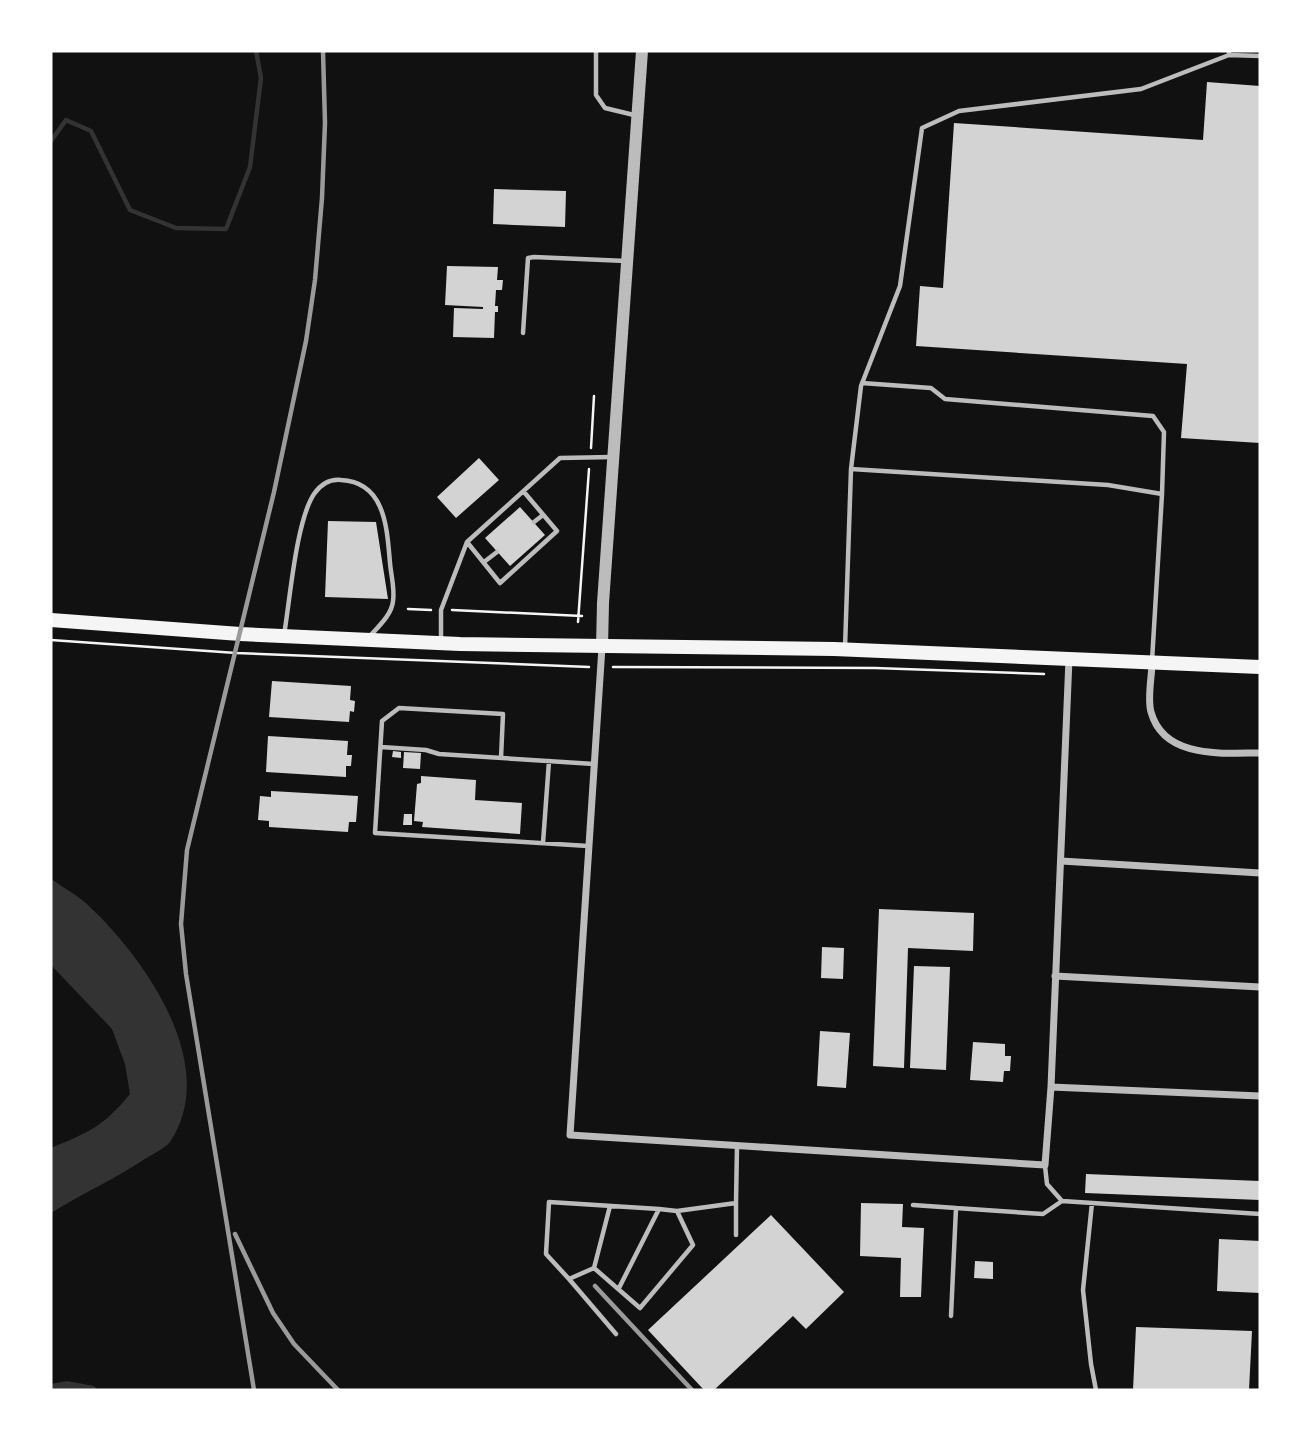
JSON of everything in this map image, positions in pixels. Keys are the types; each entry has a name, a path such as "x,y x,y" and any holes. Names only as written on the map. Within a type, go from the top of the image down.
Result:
{"main road":[{"path":"51,620 284,636 441,643 845,650 1260,667"}],"street":[{"path":"642,51 570,1135 1045,1165 1051,1087 1069,659"},
{"path":"1152,662 1150,710 1160,733 1184,747 1204,753 1260,753"},
{"path":"1060,861 1260,873"},
{"path":"1055,976 1260,987"},
{"path":"1051,1087 1260,1096"}],"lane":[{"path":"596,51 596,95 605,108 638,115"},
{"path":"845,650 851,469 862,383 900,286 922,128 959,111 1141,89 1229,53 1260,56"},
{"path":"523,333 528,258 627,261"},
{"path":"862,383 931,388 945,399 1153,416 1164,432 1152,662"},
{"path":"441,643 441,610 467,542 560,458 613,457"},
{"path":"851,469 1108,485 1162,494"},
{"path":"284,636 303,522 314,495 322,485 334,479 349,480 368,491 378,502 387,521 393,602 386,618 366,639"},
{"path":"467,542 500,583 557,531 524,492"},
{"path":"534,522 543,515"},
{"path":"484,562 497,552"},
{"path":"501,758 503,714 398,708 382,721 375,833 588,846"},
{"path":"381,747 426,750 439,754 594,764"},
{"path":"543,843 549,761"},
{"path":"736,1235 737,1146"},
{"path":"1045,1165 1046,1184 1062,1201"},
{"path":"913,1205 1043,1214 1062,1201 1260,1214"},
{"path":"616,1334 546,1254 548,1202 677,1211 736,1203"},
{"path":"1092,1203 1083,1290 1091,1364 1097,1390"},
{"path":"594,1268 610,1206"},
{"path":"951,1317 956,1208"},
{"path":"619,1288 659,1209"},
{"path":"594,1268 640,1308 693,1245 677,1211"},
{"path":"569,1279 594,1268"}],"path":[{"path":"578,622 594,396"},
{"path":"408,609 580,616"},
{"path":"51,640 236,653 583,667"},
{"path":"621,667 875,668 1043,674"}],"shaded area":[{"path":"51,879 86,903 133,955 153,984 170,1015 182,1048 187,1081 183,1112 168,1144 51,1213 51,1148 95,1127 112,1114 130,1094 125,1064 112,1029 51,965"},
{"path":"67,1381 94,1386 98,1390 51,1390 51,1384"}],"building":[{"path":"1207,82 1260,86 1260,443 1181,438 1187,364 916,346 920,286 943,288 954,123 1203,140"},
{"path":"494,189 566,191 565,227 493,224"},
{"path":"447,266 498,267 497,280 503,280 502,290 496,290 495,306 498,306 498,312 495,312 494,338 453,337 454,308 483,307 445,305"},
{"path":"479,458 499,480 456,518 437,497"},
{"path":"520,507 545,535 510,566 485,538"},
{"path":"328,521 376,522 388,599 325,597"},
{"path":"272,681 351,686 350,700 355,701 354,712 350,711 349,722 269,717"},
{"path":"268,736 348,741 347,755 352,755 351,766 346,766 346,777 266,772"},
{"path":"393,751 401,752 401,758 392,757"},
{"path":"404,752 421,753 420,769 403,768"},
{"path":"421,776 476,780 475,800 522,803 520,834 422,827 423,822 414,821 417,784 421,783"},
{"path":"271,791 358,796 356,822 349,822 348,832 269,827 269,821 258,820 260,796 271,797"},
{"path":"404,814 412,814 412,825 403,825"},
{"path":"879,909 974,913 973,951 908,948 904,1068 873,1066"},
{"path":"822,947 844,948 843,979 821,978"},
{"path":"914,966 950,967 946,1070 910,1068"},
{"path":"820,1031 850,1033 846,1088 817,1086"},
{"path":"973,1042 1005,1044 1005,1056 1011,1056 1010,1071 1004,1071 1003,1082 970,1080"},
{"path":"1086,1174 1260,1181 1260,1200 1085,1193"},
{"path":"861,1203 903,1204 902,1227 924,1228 921,1297 900,1297 901,1258 860,1256"},
{"path":"771,1215 844,1292 806,1329 793,1316 714,1390 704,1390 648,1330"},
{"path":"1219,1239 1260,1241 1260,1293 1217,1291"},
{"path":"975,1261 993,1262 993,1279 974,1278"},
{"path":"1136,1327 1252,1331 1249,1390 1133,1390"}],"waterway":[{"path":"51,141 66,120 91,131 130,210 176,228 226,229 250,167 261,78 256,51"}],"railway":[{"path":"254,1390 186,974 181,924 187,850 274,492 306,341 315,280 322,198 325,123 323,51"},
{"path":"235,1234 273,1313 294,1344 338,1390"},
{"path":"595,1286 692,1390"}]}
